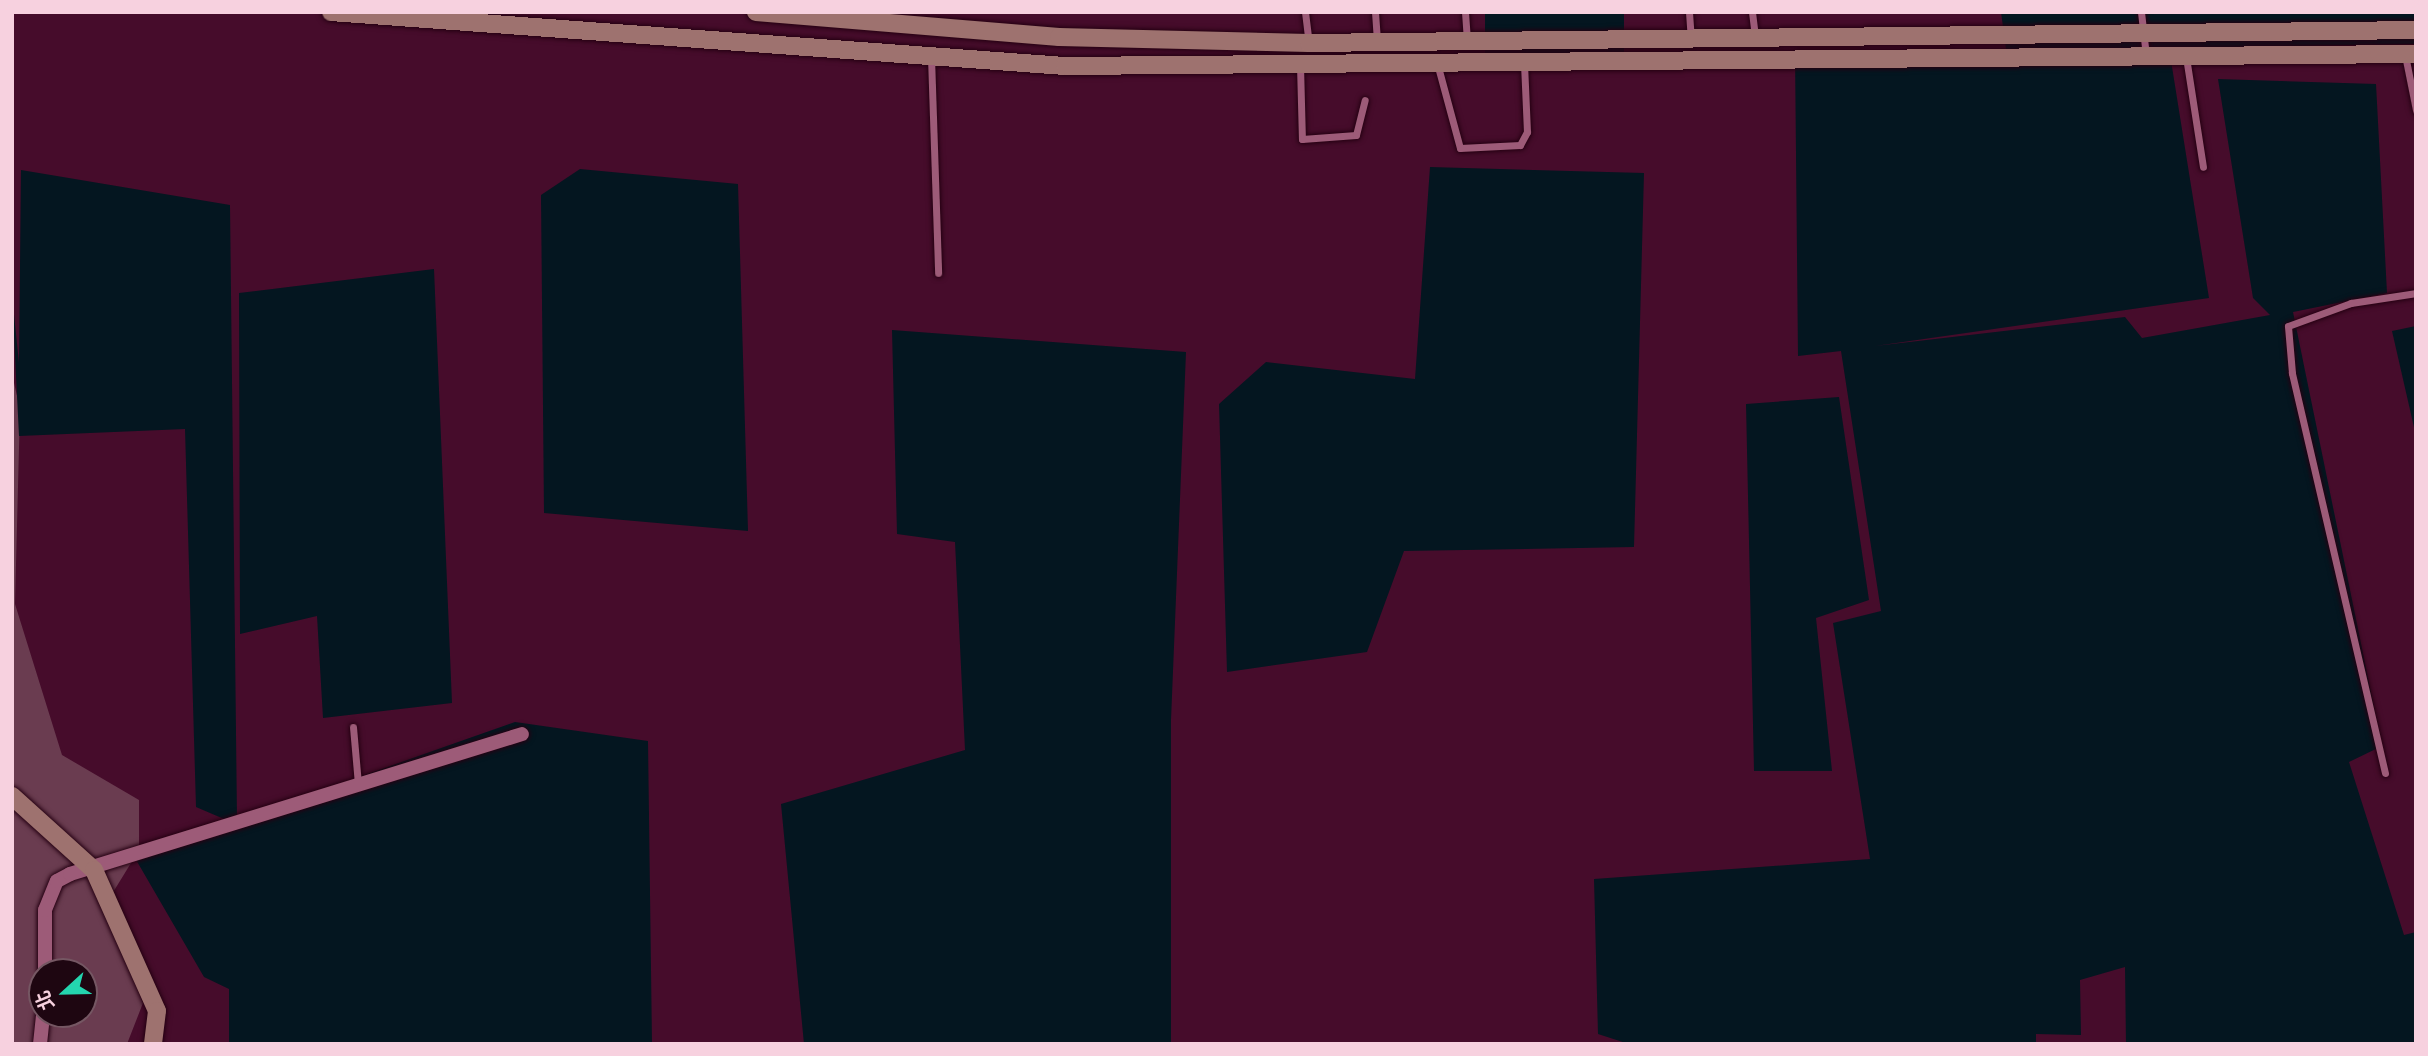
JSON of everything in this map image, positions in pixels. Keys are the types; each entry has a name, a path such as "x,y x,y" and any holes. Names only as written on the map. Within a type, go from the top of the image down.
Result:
{"street":[{"path":"331,12 1065,66 2410,55"},
{"path":"756,12 1059,37 1309,43 2416,30"},
{"path":"45,958 45,910 57,881 523,734"},
{"path":"12,796 94,870 157,1011 153,1044"}],"lane":[{"path":"1305,12 1309,43"},
{"path":"1375,12 1377,43"},
{"path":"1465,12 1467,43"},
{"path":"1689,12 1691,39"},
{"path":"1752,12 1755,38"},
{"path":"2141,12 2146,57"},
{"path":"2410,55 2416,110"},
{"path":"931,57 938,273"},
{"path":"2185,57 2203,167"},
{"path":"1437,63 1460,148 1520,145 1527,132 1524,62"},
{"path":"1300,64 1302,139 1356,135 1365,100"},
{"path":"2385,773 2292,373 2288,326 2351,303 2416,293"},
{"path":"353,727 358,785"}],"shaded area":[{"path":"12,374 20,409 15,604 62,755 139,800 139,850 104,907 143,1003 127,1044 12,1044"}],"water":[{"path":"1485,12 1624,12 1624,58 1485,58"},
{"path":"2001,12 2416,12 2416,44 2169,48 2209,298 1875,346 2125,317 2142,338 2270,315 2253,298 2218,79 2376,84 2387,293 2293,312 2382,746 2349,762 2404,935 2416,932 2416,1044 2126,1044 2125,967 2080,980 2081,1035 2036,1034 2036,1044 1629,1044 1598,1034 1594,879 1870,859 1833,623 1881,611 1841,351 1798,356 1795,53 2006,49"},
{"path":"1430,167 1644,173 1634,547 1404,551 1367,652 1227,672 1219,404 1266,362 1415,379"},
{"path":"580,169 738,184 748,531 544,513 541,195"},
{"path":"21,170 230,205 237,820 515,722 648,741 652,1044 229,1044 229,989 204,977 135,858 231,822 196,807 185,429 19,436 12,295 19,363"},
{"path":"434,269 452,703 323,718 317,616 240,634 239,293"},
{"path":"2416,326 2416,436 2392,331"},
{"path":"892,330 1186,352 1171,720 1171,1044 804,1044 781,804 965,750 955,542 897,534"},
{"path":"1839,397 1869,600 1816,618 1832,771 1754,771 1746,404"}]}
